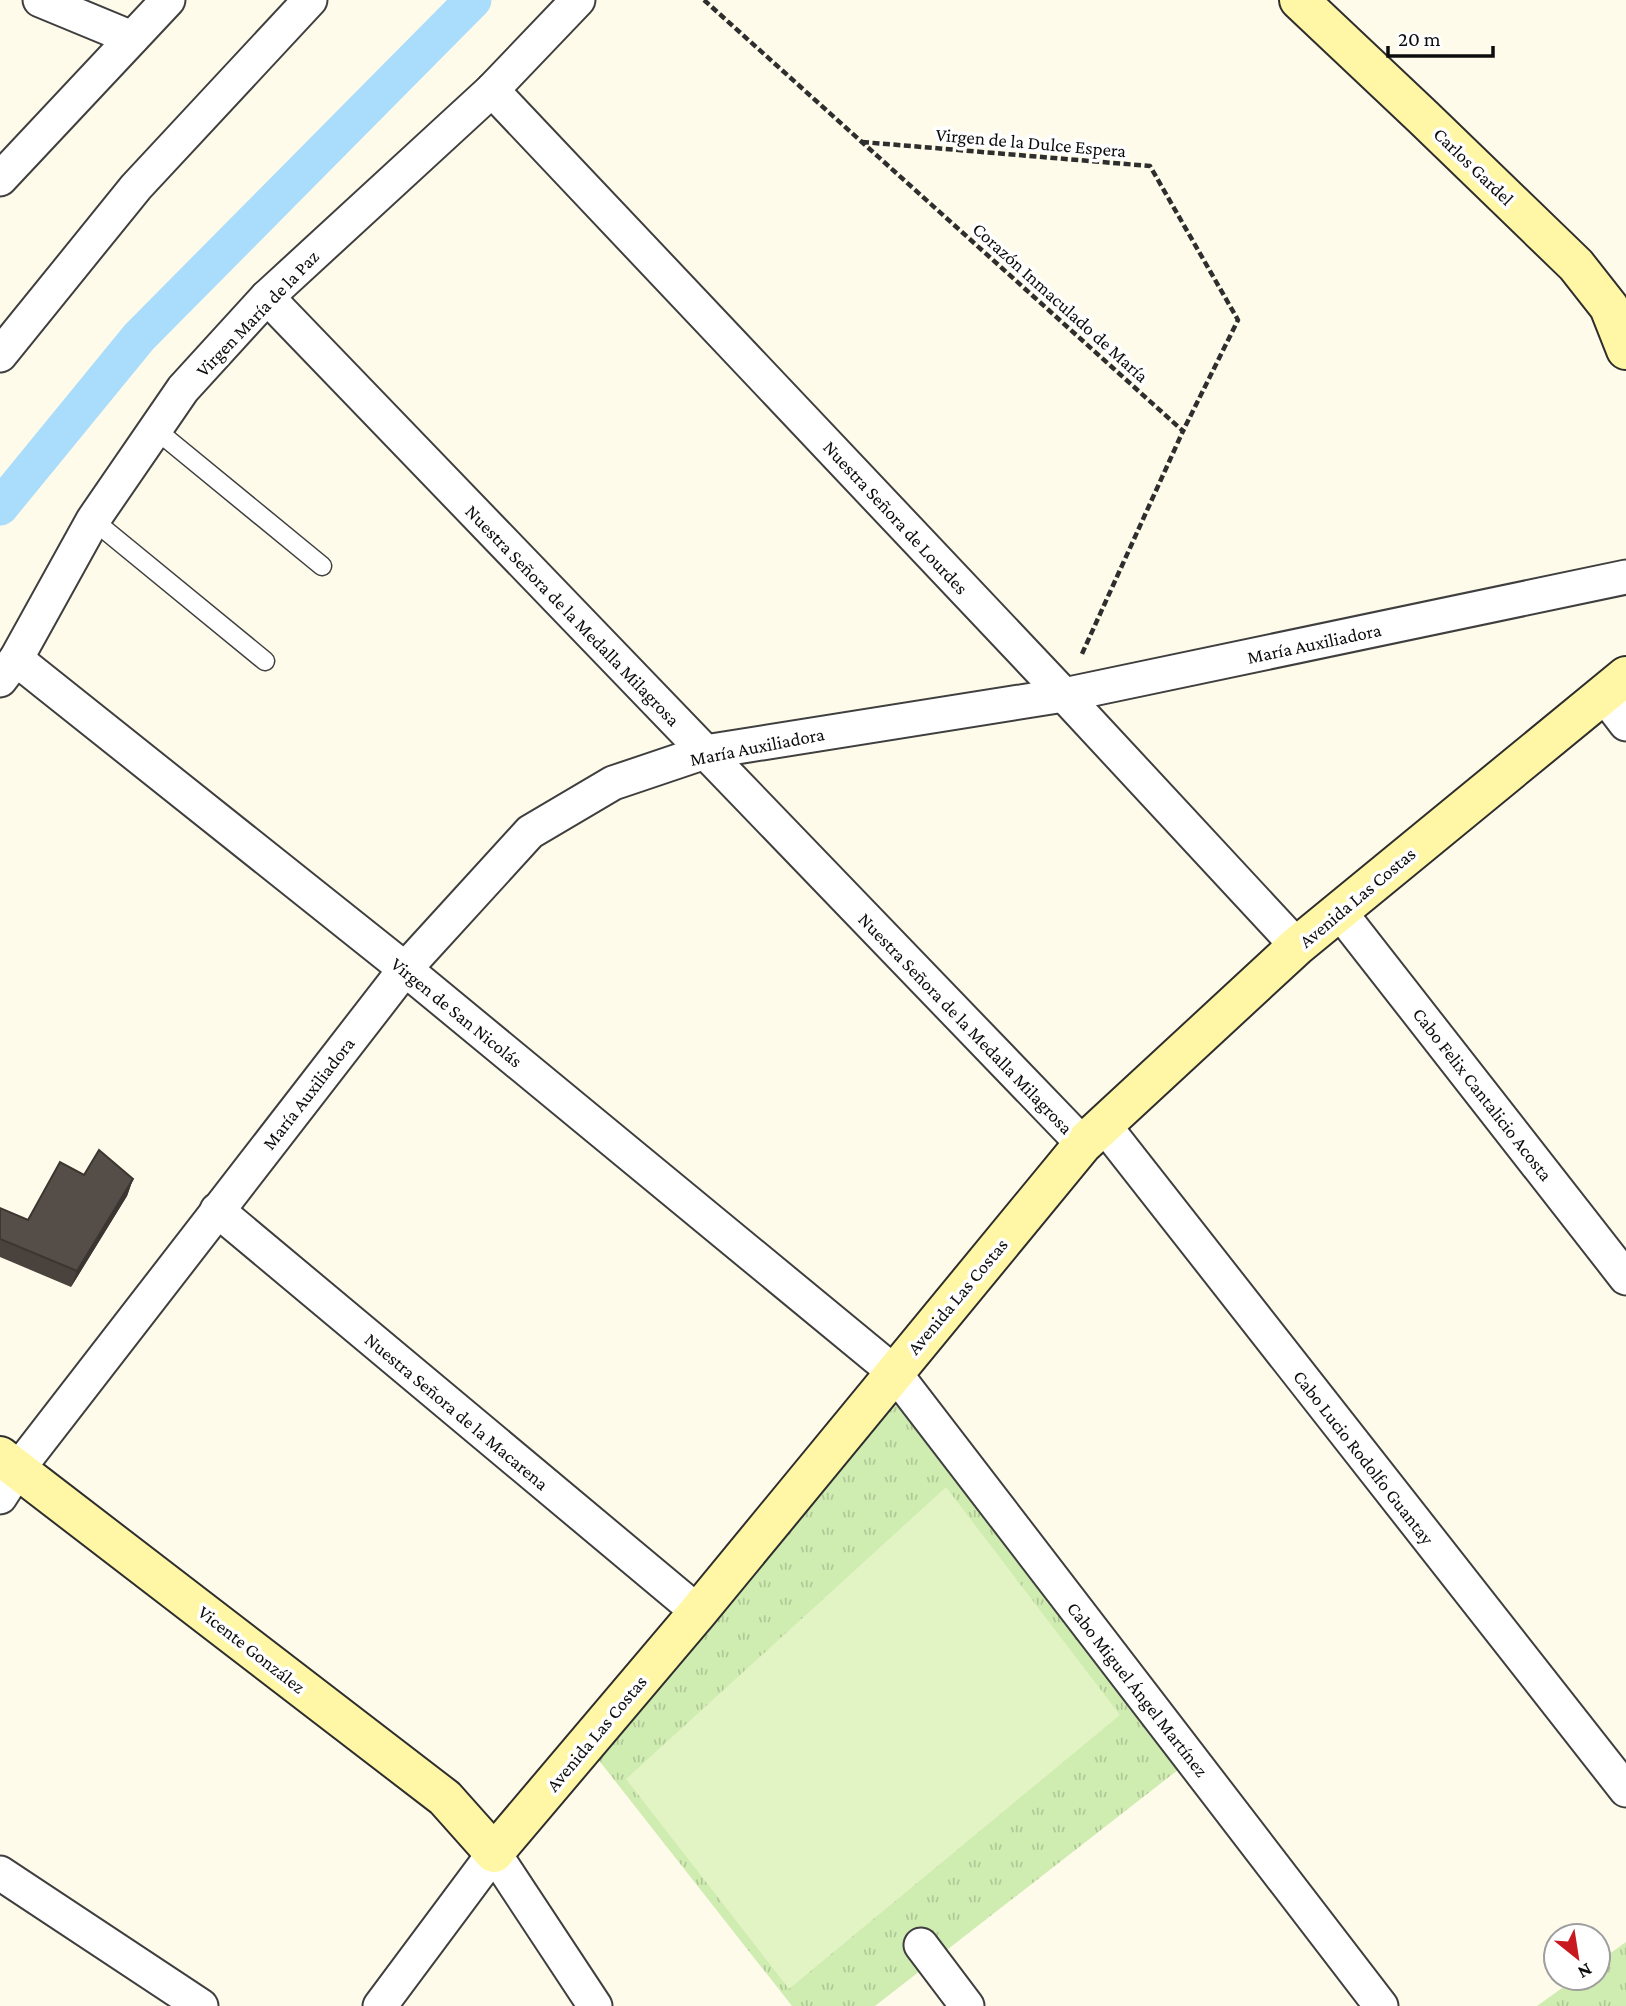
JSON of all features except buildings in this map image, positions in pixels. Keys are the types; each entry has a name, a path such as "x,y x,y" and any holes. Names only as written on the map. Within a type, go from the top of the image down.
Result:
{"street":[{"path":"40,0 132,37"},
{"path":"0,179 168,0"},
{"path":"0,355 136,187 310,0"},
{"name":"Virgen María de la Paz","path":"8,669 93,520 183,389 267,297 492,90 578,0"},
{"name":"Carlos Gardel","path":"1299,0 1576,265 1609,307 1626,350"},
{"name":"Nuestra Señora de Lourdes","path":"492,90 1064,695 1297,946"},
{"name":"Nuestra Señora de la Medalla Milagrosa","path":"267,297 705,752 1093,1134"},
{"name":"María Auxiliadora","path":"6,1474 217,1210 405,968 530,832 613,783 705,752 1064,695 1626,577"},
{"name":"Virgen de San Nicolás","path":"8,669 405,968 894,1371"},
{"path":"1614,685 1626,724"},
{"name":"Avenida Las Costas","path":"380,2006 494,1853 698,1612 894,1371 1093,1134 1297,946 1614,685"},
{"name":"Cabo Felix Cantalicio Acosta","path":"1339,911 1626,1278"},
{"name":"Cabo Lucio Rodolfo Guantay","path":"1093,1134 1626,1790"},
{"name":"Nuestra Señora de la Macarena","path":"217,1210 698,1612"},
{"name":"Cabo Miguel Ángel Martínez","path":"894,1371 1381,2006"},
{"name":"Vicente González","path":"6,1474 444,1798 494,1853"},
{"path":"494,1853 595,2006"},
{"path":"0,1873 201,2006"},
{"path":"921,1945 967,2006"}],"lane":[{"path":"155,429 322,566"},
{"path":"93,520 265,661"}],"path":[{"name":"Corazón Inmaculado de María","path":"704,0 1183,431"},
{"name":"Virgen de la Dulce Espera","path":"862,142 1150,166 1238,320 1183,431"},
{"path":"1064,695 1183,431"}],"green space":[{"path":"894,1372 1192,1759 875,2006 792,2006 586,1744"},
{"path":"946,1487 1120,1715 789,1989 626,1779"},
{"path":"1626,1942 1626,2006 1537,2006 1556,1992 1612,1992 1612,1952"}],"waterway":[{"path":"0,507 139,337 473,0"}]}
